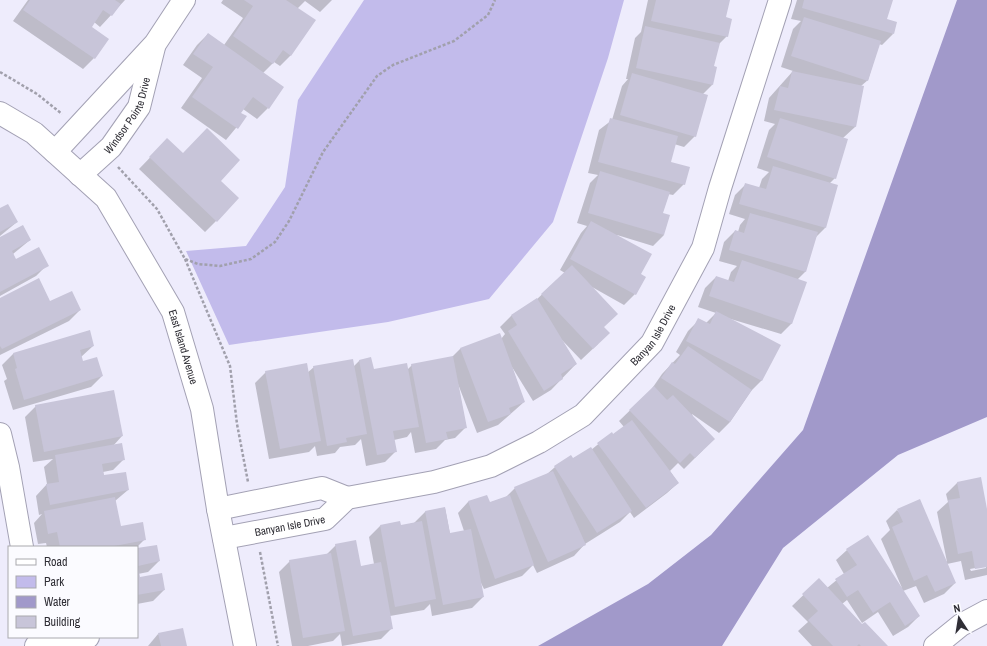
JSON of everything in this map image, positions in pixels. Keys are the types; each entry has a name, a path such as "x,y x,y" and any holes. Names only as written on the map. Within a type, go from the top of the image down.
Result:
{"street":[{"name":"Windsor Pointe Drive","path":"55,152 155,44 184,0"},
{"name":"Banyan Isle Drive","path":"224,538 325,519 347,498 434,482 491,466 539,442 583,415 652,343 704,248 720,188 780,0"},
{"name":"Windsor Pointe Drive","path":"80,175 111,147 139,107 155,44"},
{"name":"East Island Avenue","path":"0,113 34,132 106,198 173,312 202,409 218,509 245,646"},
{"path":"0,434 8,467 22,546"},
{"path":"218,509 322,488 347,498"},
{"path":"935,646 962,624 987,611"},
{"path":"37,646 82,638"}],"path":[{"path":"185,259 198,264 220,266 251,260 275,242 289,221 323,152 377,76 394,65 454,41 488,15 495,0"},
{"path":"0,72 37,94 78,127"},
{"path":"105,153 138,186 157,209 185,259 230,366 237,424 247,476"},
{"path":"260,548 278,646"}],"green space":[{"path":"364,0 624,0 608,58 553,222 489,299 388,322 229,345 186,251 246,246 285,187 298,100"}],"water":[{"path":"957,0 987,0 987,417 898,455 783,548 722,646 538,646 648,584 711,535 803,430"}],"building":[{"path":"30,0 115,0 121,4 112,16 103,10 92,27 109,39 95,59 23,10"},
{"path":"244,0 286,0 316,20 291,56 283,50 273,64 233,36 253,6"},
{"path":"656,0 730,0 726,17 732,19 728,37 651,21"},
{"path":"804,0 893,0 887,19 897,22 894,34 802,8"},
{"path":"804,17 881,41 868,81 791,56"},
{"path":"645,26 720,43 714,66 717,67 713,85 636,68"},
{"path":"208,33 284,87 269,109 253,97 241,113 247,116 238,129 192,97 213,67 193,54"},
{"path":"792,71 864,86 856,127 774,110 780,86 788,88"},
{"path":"632,73 708,95 696,137 620,115"},
{"path":"610,118 678,136 671,162 690,167 685,185 598,162"},
{"path":"780,118 848,139 836,179 767,157"},
{"path":"207,128 240,160 221,181 239,198 217,222 149,157 167,138 183,153"},
{"path":"773,166 838,185 826,228 739,204 745,183 766,189"},
{"path":"600,171 670,192 663,213 670,215 664,235 588,213"},
{"path":"8,204 18,222 0,232 0,208"},
{"path":"750,213 818,232 806,272 729,250 735,230 744,233"},
{"path":"591,221 652,254 641,274 646,277 636,295 570,259"},
{"path":"23,225 31,240 12,251 16,259 39,247 49,266 0,292 0,237"},
{"path":"742,260 807,282 792,324 709,296 716,276 734,282"},
{"path":"572,265 618,314 604,327 610,333 593,349 541,294"},
{"path":"39,278 50,301 72,291 81,310 2,349 0,346 0,298"},
{"path":"537,298 577,364 561,374 563,379 544,391 508,331 517,325 511,315"},
{"path":"716,311 781,345 762,381 686,341 698,318 710,324"},
{"path":"90,330 94,346 80,350 83,361 97,357 103,376 24,400 15,369 17,368 13,353"},
{"path":"500,333 525,402 509,408 511,414 488,422 460,348"},
{"path":"688,346 752,390 730,422 661,378 672,362 675,364"},
{"path":"453,356 467,428 446,432 448,439 426,443 411,364"},
{"path":"371,357 374,369 407,363 419,427 393,431 397,452 377,455 359,360"},
{"path":"353,359 367,434 346,438 347,442 327,446 313,366"},
{"path":"307,363 321,441 280,449 265,371"},
{"path":"654,386 667,400 673,395 715,439 695,458 690,453 680,463 629,410"},
{"path":"114,390 123,436 44,452 35,405"},
{"path":"632,420 679,483 646,508 597,443 612,432 613,434"},
{"path":"122,443 125,460 102,464 104,475 126,472 129,490 50,505 46,484 59,482 55,455"},
{"path":"591,447 632,511 597,533 554,466 571,455 573,458"},
{"path":"553,471 586,545 548,562 514,487"},
{"path":"981,477 987,509 987,567 975,569 972,551 958,554 948,500 960,498 957,482"},
{"path":"487,495 490,502 510,495 534,565 495,579 468,501"},
{"path":"115,497 121,526 143,522 146,540 114,546 60,546 57,532 48,534 44,511"},
{"path":"920,499 956,583 935,592 927,575 914,581 892,527 903,522 897,509"},
{"path":"445,507 450,533 471,529 484,597 443,605 425,511"},
{"path":"400,521 401,525 422,521 436,599 395,607 380,525"},
{"path":"868,535 920,616 905,626 890,602 873,613 858,590 847,597 835,579 857,565 846,549"},
{"path":"356,540 361,566 381,562 393,629 353,636 335,544"},
{"path":"157,545 160,561 138,566 138,548"},
{"path":"331,553 345,631 303,638 289,560"},
{"path":"138,566 140,577 162,573 165,590 138,595"},
{"path":"819,578 862,624 865,622 888,646 861,646 859,644 857,646 833,646 808,620 818,611 802,594"},
{"path":"183,628 187,646 161,646 158,633"}]}
